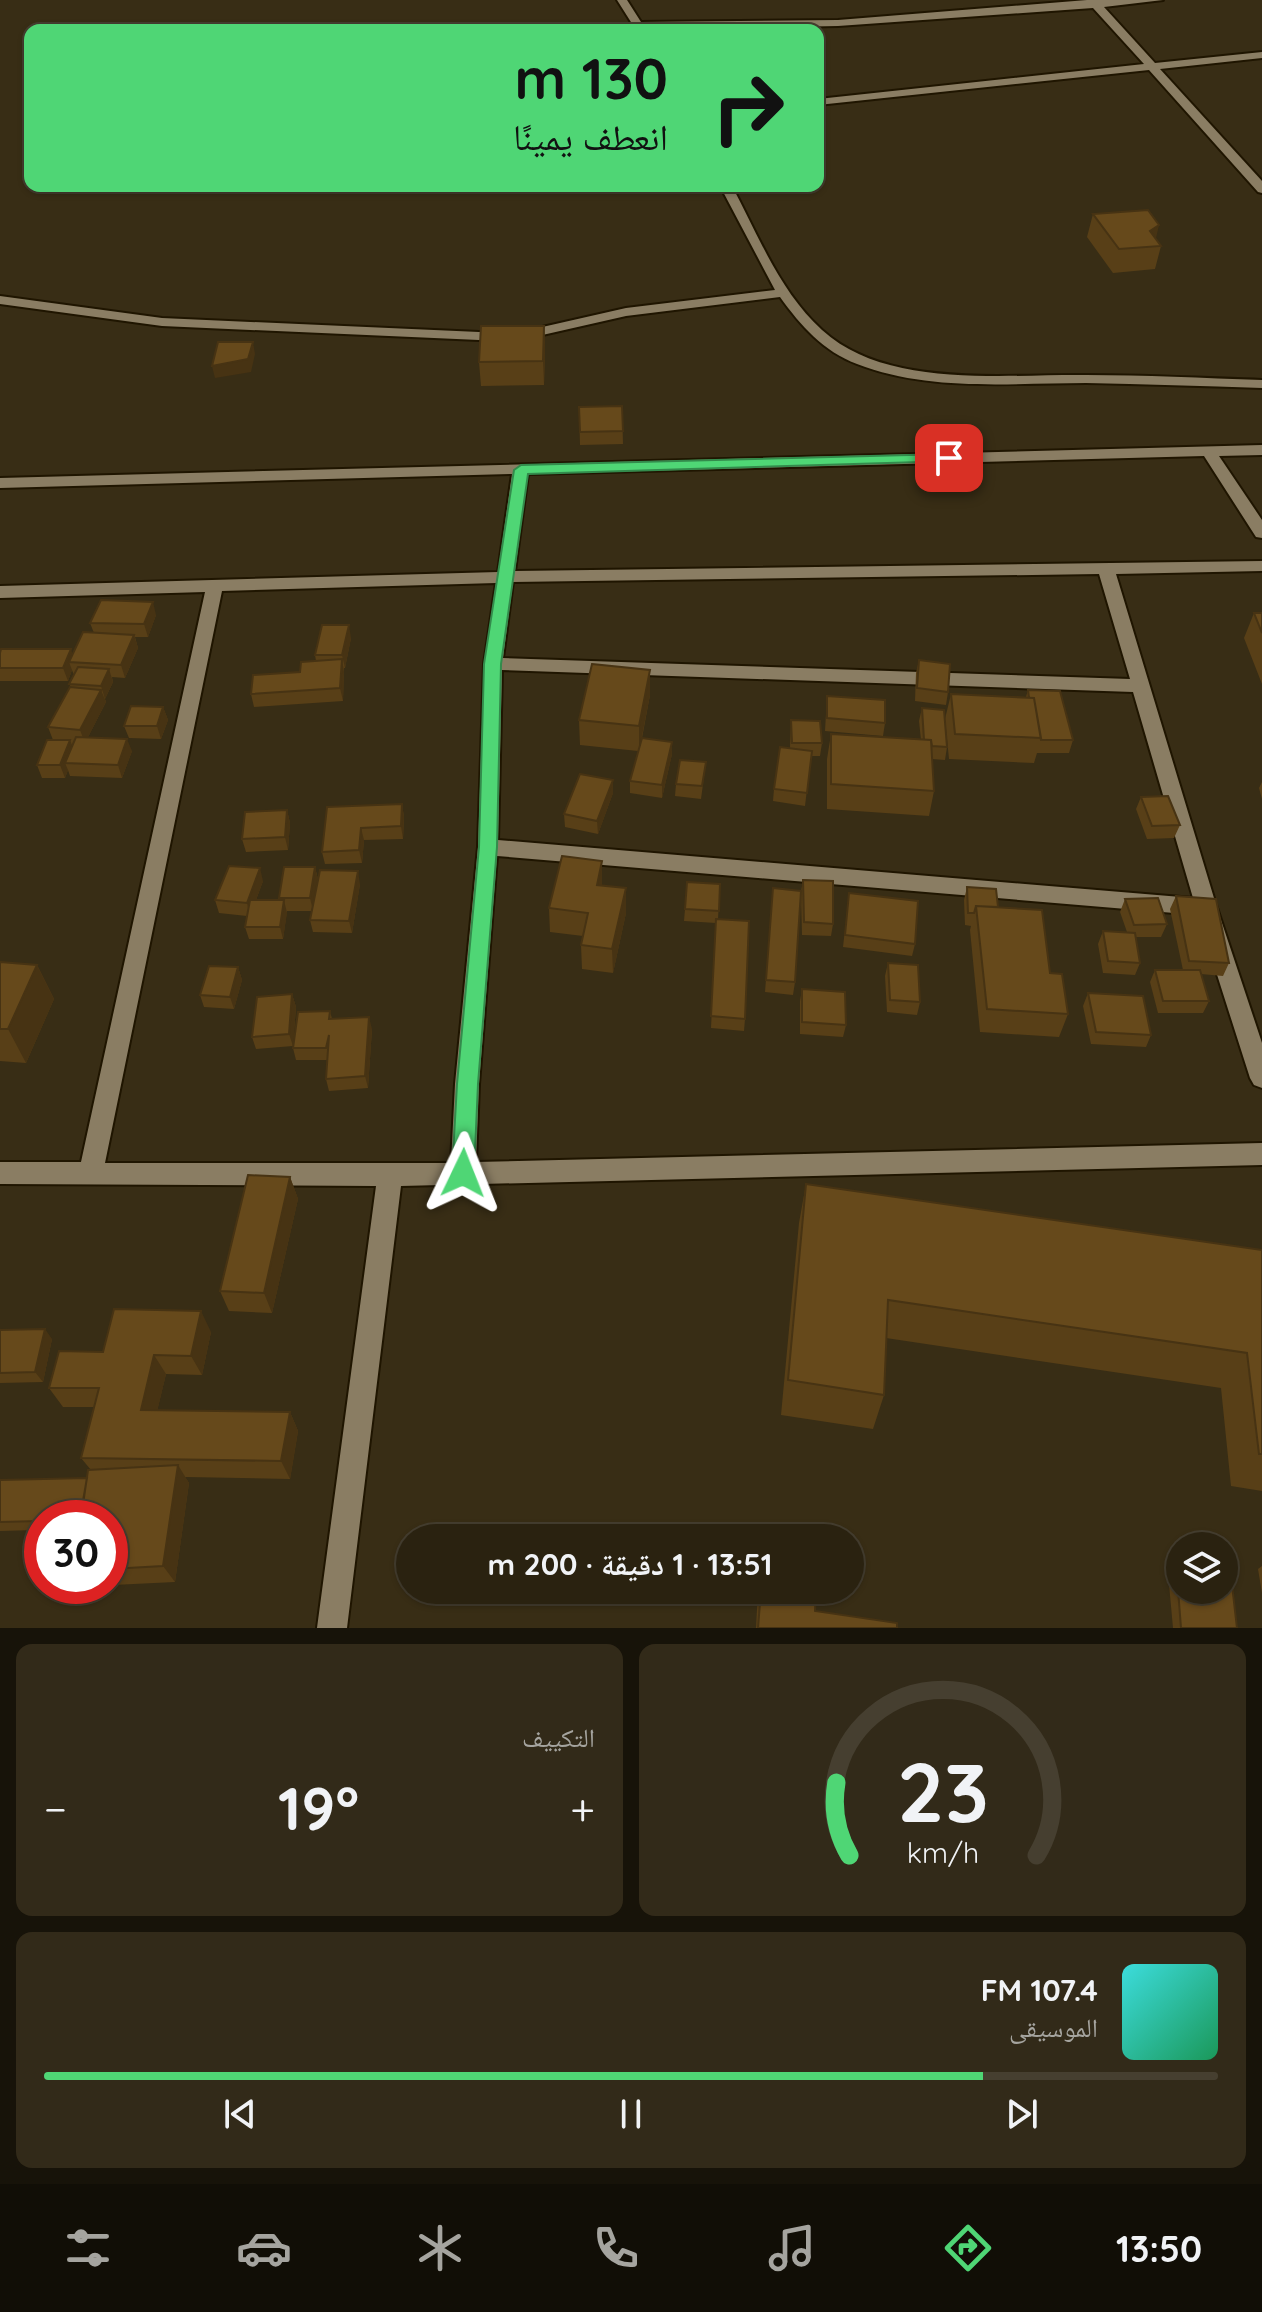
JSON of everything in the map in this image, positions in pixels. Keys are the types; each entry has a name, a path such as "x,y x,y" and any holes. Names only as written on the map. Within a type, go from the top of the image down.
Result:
{"street":[{"path":"622,0 637,24"},
{"path":"798,24 1158,0"},
{"path":"1093,3 1262,189"},
{"path":"824,101 1262,55"},
{"path":"729,192 782,293 833,346 878,367 933,375 1006,379 1262,384"},
{"path":"0,300 162,322 479,336 538,332 626,312 782,293"},
{"path":"0,483 1262,450"},
{"path":"1209,452 1262,533"},
{"path":"463,1173 467,1084 488,847 493,664 508,577 521,470"},
{"path":"0,592 508,577 1107,571 1262,566"},
{"path":"1107,571 1206,908 1262,1078"},
{"path":"91,1172 215,584"},
{"path":"493,664 1142,686"},
{"path":"488,847 1206,908"},
{"path":"0,1173 390,1175 1262,1154"},
{"path":"332,1628 390,1175"}],"building":[{"path":"1148,210 1159,225 1150,231 1161,246 1119,249 1093,214"},
{"path":"481,326 544,326 543,361 479,362"},
{"path":"218,342 253,342 248,359 212,366"},
{"path":"622,406 623,431 580,432 579,407"},
{"path":"101,600 153,602 144,624 90,623"},
{"path":"1254,613 1262,613 1262,633"},
{"path":"322,625 349,625 342,655 315,655"},
{"path":"83,632 134,635 121,665 69,662"},
{"path":"1,649 71,649 63,668 0,668"},
{"path":"342,659 340,688 251,694 253,675 300,672 301,662"},
{"path":"919,660 950,664 948,692 917,688"},
{"path":"592,664 650,670 639,726 579,720"},
{"path":"78,667 109,669 101,686 69,684"},
{"path":"70,687 101,690 80,730 48,727"},
{"path":"1028,690 1060,691 1073,740 1041,740 1034,698 1029,698"},
{"path":"951,694 1034,698 1041,738 955,734"},
{"path":"827,696 885,700 885,723 827,718"},
{"path":"131,706 163,707 157,726 124,726"},
{"path":"922,708 944,710 947,747 932,746 931,740 924,740"},
{"path":"791,720 820,721 822,743 792,743"},
{"path":"831,734 931,740 934,791 831,784"},
{"path":"76,737 127,739 118,765 65,763"},
{"path":"642,738 672,742 662,785 630,781"},
{"path":"47,740 70,740 60,765 37,765"},
{"path":"780,747 812,751 807,793 774,789"},
{"path":"680,760 706,762 702,786 676,784"},
{"path":"580,774 613,780 597,821 564,814"},
{"path":"1168,796 1180,825 1152,826 1141,797"},
{"path":"402,804 401,826 361,828 359,850 322,852 327,807"},
{"path":"287,810 285,837 242,839 245,812"},
{"path":"562,856 602,861 597,885 626,888 612,949 581,945 588,913 549,908"},
{"path":"229,866 260,868 247,903 215,900"},
{"path":"284,867 315,867 310,898 279,898"},
{"path":"320,870 358,871 349,921 310,920"},
{"path":"803,880 833,881 833,924 804,922"},
{"path":"687,882 720,884 719,911 685,909"},
{"path":"967,887 996,889 998,907 976,906 974,913 968,913"},
{"path":"773,888 801,891 795,982 766,980"},
{"path":"849,893 918,901 915,944 845,935"},
{"path":"1176,896 1216,899 1229,963 1189,961"},
{"path":"1158,898 1167,924 1134,925 1125,899"},
{"path":"250,900 284,900 280,927 245,927"},
{"path":"976,906 1042,910 1050,973 1062,974 1068,1014 987,1009"},
{"path":"716,919 749,921 745,1019 711,1016"},
{"path":"1103,931 1135,933 1140,963 1108,961"},
{"path":"0,962 37,965 8,1029 0,1029"},
{"path":"888,963 918,965 920,1002 890,1000"},
{"path":"209,966 238,967 230,997 200,995"},
{"path":"1155,970 1200,970 1209,1001 1163,1001"},
{"path":"802,989 845,992 846,1025 802,1022"},
{"path":"1088,993 1143,996 1151,1035 1096,1032"},
{"path":"292,994 289,1034 252,1037 257,997"},
{"path":"330,1011 329,1019 369,1017 365,1076 326,1079 329,1035 326,1048 293,1048 298,1012"},
{"path":"248,1175 290,1177 264,1293 220,1291"},
{"path":"806,1184 1262,1250 1262,1454 1259,1454 1247,1353 888,1300 884,1395 788,1380"},
{"path":"114,1309 201,1311 191,1356 154,1355 141,1410 290,1412 281,1461 81,1458 99,1388 49,1388 59,1351 103,1352"},
{"path":"45,1329 35,1372 0,1373 0,1330"},
{"path":"178,1465 163,1566 128,1568 128,1500 84,1500 88,1470"},
{"path":"87,1478 83,1500 24,1500 24,1521 0,1522 0,1480"},
{"path":"760,1604 815,1604 815,1611 897,1623 897,1628 758,1628"},
{"path":"1179,1604 1234,1604 1237,1628 1181,1628"}],"route":[{"path":"463,1173 467,1084 488,847 493,664 508,577 521,470 949,458"}]}
